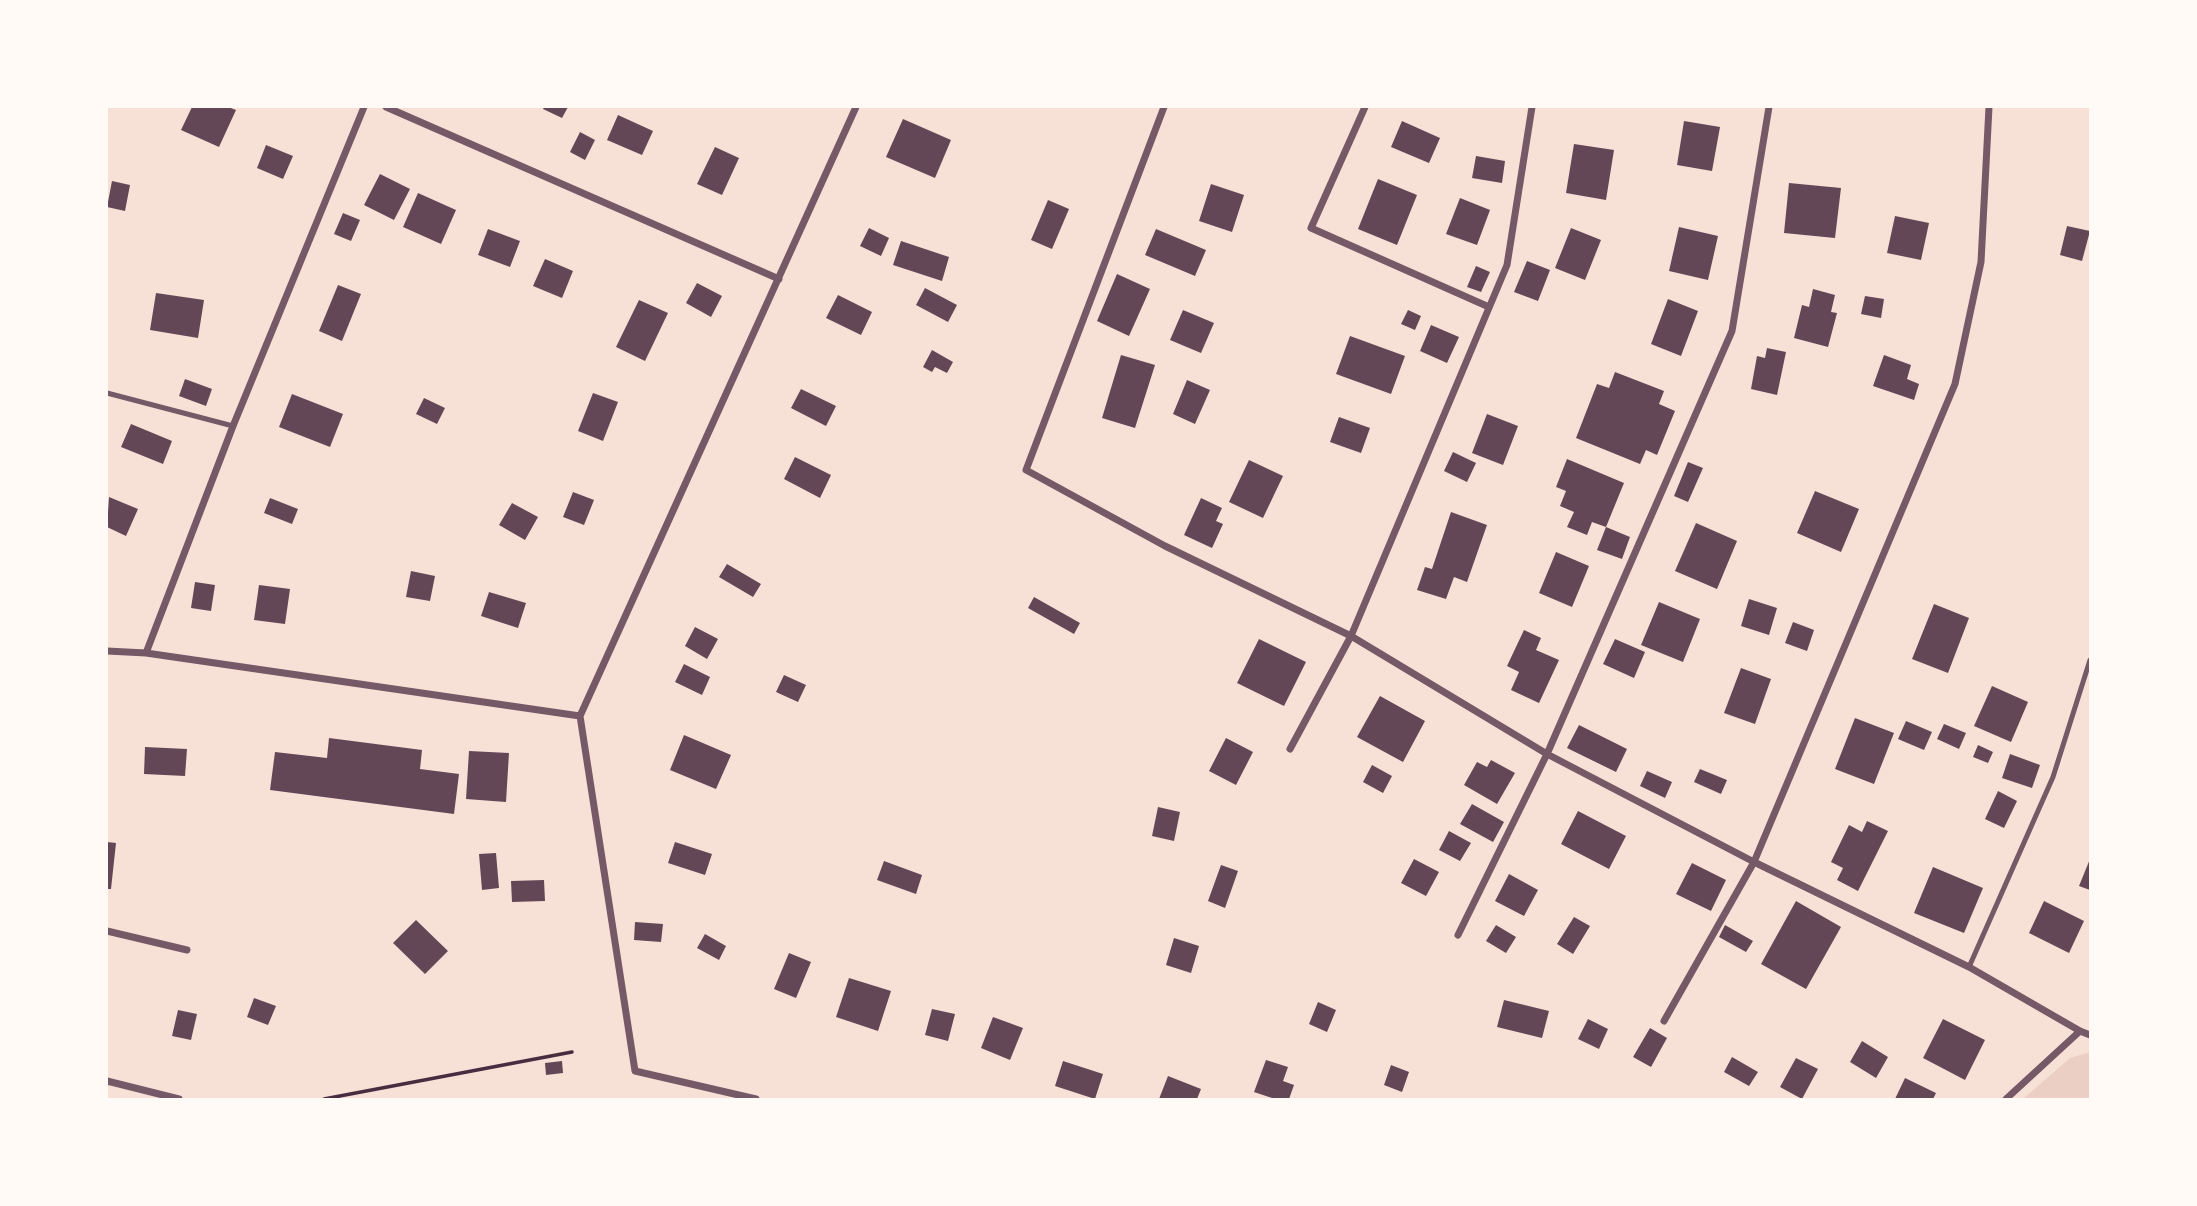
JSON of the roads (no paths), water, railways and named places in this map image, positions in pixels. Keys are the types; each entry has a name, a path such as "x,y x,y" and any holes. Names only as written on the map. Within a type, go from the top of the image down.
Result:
{"street":[{"path":"146,653 233,426 364,107"},
{"path":"386,107 779,279"},
{"path":"756,1099 635,1072 580,716 856,107"},
{"path":"1164,107 1027,470 1165,546 1351,636 1547,754 1754,862 1969,967 2080,1031 2090,1034"},
{"path":"1365,107 1311,228 1489,307"},
{"path":"1290,749 1351,636 1507,265 1532,107"},
{"path":"1458,935 1547,754 1732,331 1769,107"},
{"path":"1664,1021 1754,862 1955,384 1981,261 1989,107"},
{"path":"107,651 146,653 580,716"},
{"path":"107,931 187,950"},
{"path":"2006,1099 2080,1031"},
{"path":"107,1081 179,1099"}],"lane":[{"path":"107,393 233,426"},
{"path":"1969,967 2053,777 2090,660"}]}
